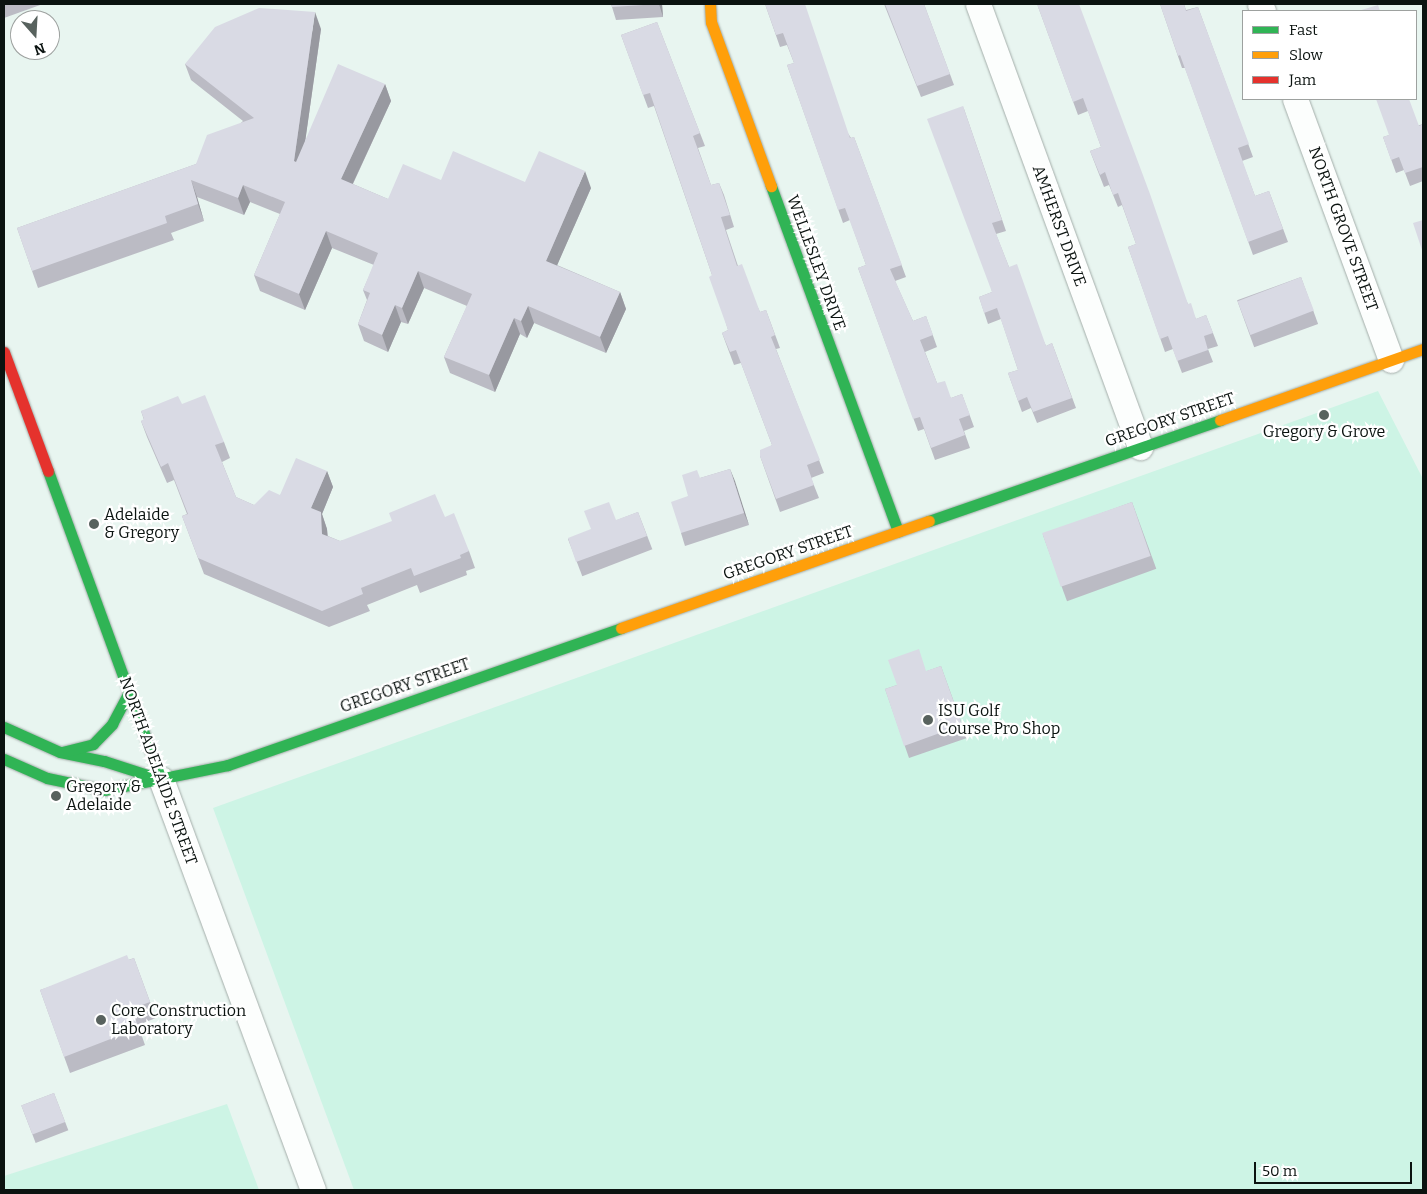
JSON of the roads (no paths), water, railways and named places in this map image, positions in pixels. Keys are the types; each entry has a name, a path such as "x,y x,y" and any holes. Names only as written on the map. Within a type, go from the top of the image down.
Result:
{"main road":[{"name":"WELLESLEY DRIVE","path":"710,4 710,22 898,532"},
{"name":"GREGORY STREET","path":"4,759 47,778 104,790 228,766 1423,349"},
{"name":"NORTH ADELAIDE STREET","path":"4,352 161,779"},
{"path":"60,752 93,744 112,724 129,692"},
{"name":"GREGORY STREET","path":"4,727 26,739 60,752 104,761 161,779"}],"street":[{"name":"AMHERST DRIVE","path":"978,4 1140,447"},
{"name":"NORTH GROVE STREET","path":"1295,100 1391,360"},
{"name":"NORTH ADELAIDE STREET","path":"161,779 313,1190"}],"place":[{"name":"Gregory & Grove","path":"1324,415"},
{"name":"Adelaide & Gregory","path":"94,524"},
{"name":"ISU Golf Course Pro Shop","path":"928,720"},
{"name":"Gregory & Adelaide","path":"56,796"},
{"name":"Core Construction Laboratory","path":"101,1020"}]}
